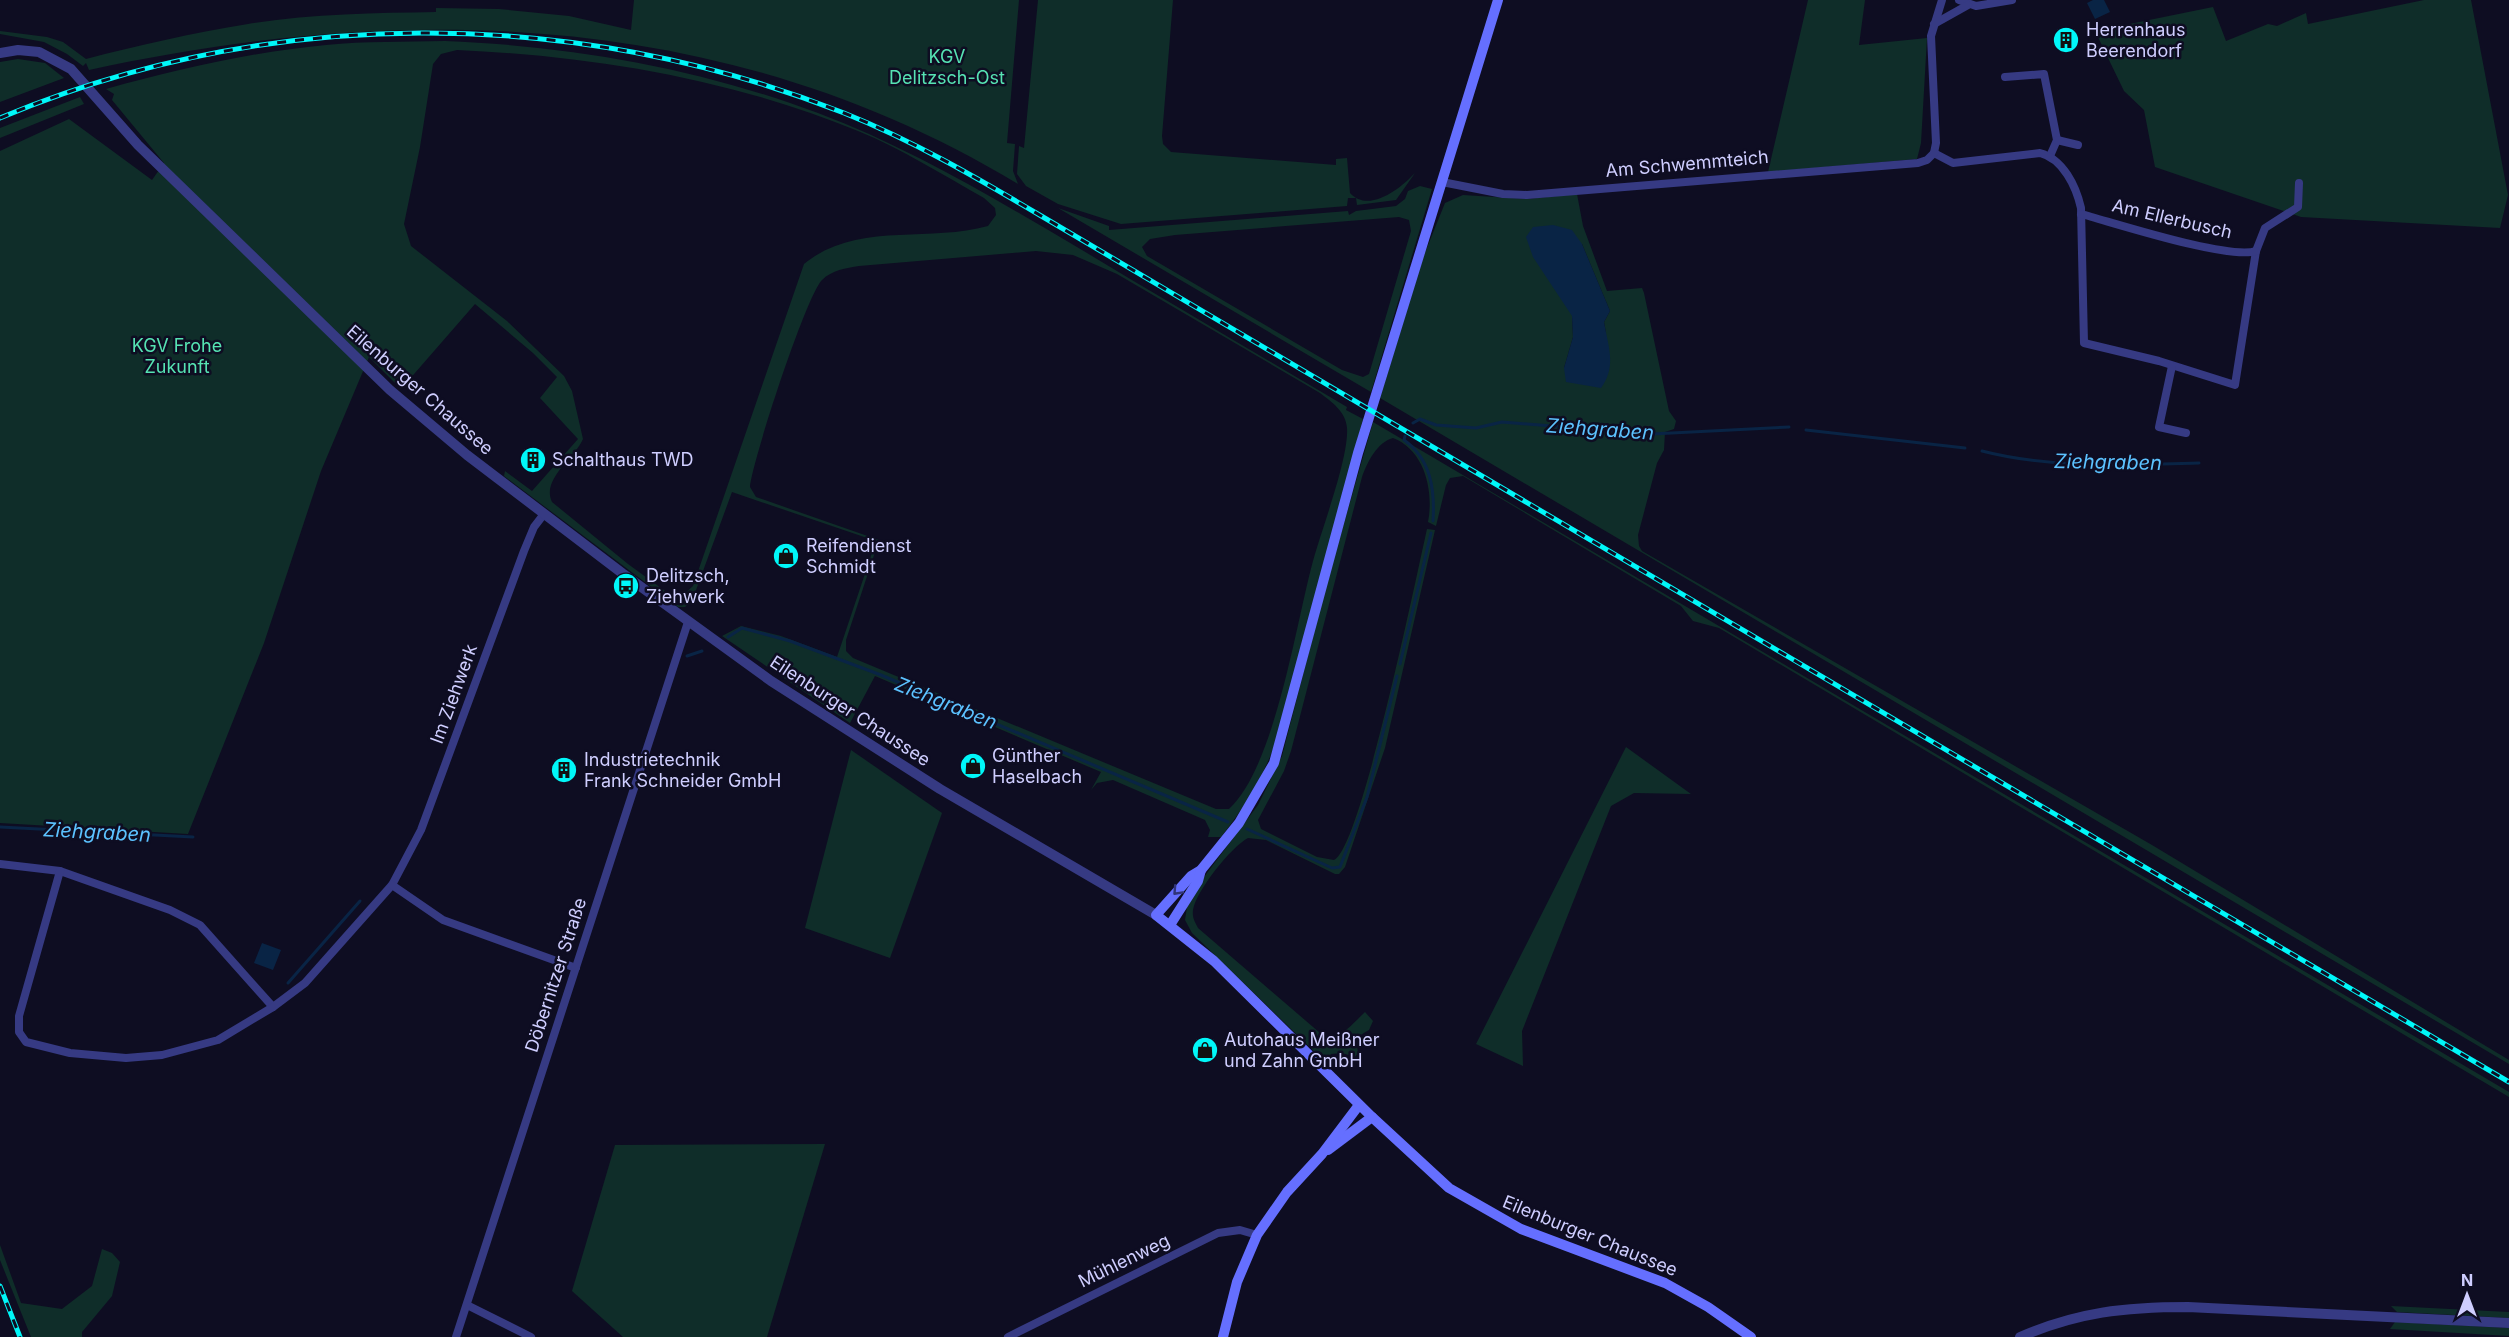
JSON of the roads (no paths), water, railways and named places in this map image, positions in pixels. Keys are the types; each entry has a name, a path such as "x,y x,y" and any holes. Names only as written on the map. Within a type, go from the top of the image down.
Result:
{"main road":[{"path":"1156,915 1191,876 1201,870 1248,812 1266,781 1279,747 1358,453 1498,0"},
{"path":"1170,925 1198,880 1201,870"},
{"name":"Eilenburger Chaussee","path":"1156,915 1214,961 1371,1118 1412,1156 1470,1202 1521,1229 1665,1283 1738,1327 1750,1337"},
{"path":"1223,1337 1237,1282 1257,1235 1287,1192 1323,1154 1359,1105"},
{"path":"1323,1154 1371,1118"}],"street":[{"path":"1942,0 1931,36 1936,143 1934,153 1953,163 2040,153 2050,156 2077,190 2081,214 2084,344 2172,366 2235,385 2256,252 2265,228 2298,207 2299,183"},
{"path":"1959,0 1976,6 2012,0"},
{"path":"1934,24 1968,5"},
{"name":"Eilenburger Chaussee","path":"0,53 18,50 39,52 71,69 138,146 326,330 419,416 544,514 688,622 771,681 940,789 1156,915"},
{"path":"2005,77 2044,74 2057,140 2050,156"},
{"path":"2057,140 2078,145"},
{"name":"Am Schwemmteich","path":"1442,182 1503,194 1527,195 1918,163 1927,160 1934,153"},
{"name":"Am Ellerbusch","path":"2081,214 2215,249 2256,252"},
{"path":"2172,366 2160,427 2186,433"},
{"name":"Im Ziehwerk","path":"60,871 18,1016 18,1032 26,1042 70,1053 126,1058 162,1055 218,1040 273,1007 305,983 392,885 421,830 524,551 534,527 544,514"},
{"name":"Döbernitzer Straße","path":"456,1337 688,622"},
{"path":"0,864 60,871 170,910 200,925 273,1007"},
{"path":"392,885 443,920 576,968"},
{"name":"Mühlenweg","path":"1008,1337 1218,1233 1240,1230 1257,1235"},
{"path":"466,1305 531,1337"},
{"path":"2020,1337 2081,1315 2140,1307 2188,1307 2509,1323"}],"water":[{"path":"2093,0 2104,0 2110,12 2095,19 2087,3"},
{"path":"1553,225 1572,230 1582,244 1610,311 1604,322 1610,364 1606,380 1601,388 1566,382 1564,368 1573,337 1572,316 1533,257 1526,237 1533,227"},
{"path":"262,943 281,950 273,970 254,963"}],"waterway":[{"name":"Ziehgraben","path":"1413,423 1420,419 1436,425 1476,428 1502,422 1652,434 1789,427"},
{"name":"Ziehgraben","path":"1806,430 1965,448"},
{"name":"Ziehgraben","path":"1405,436 1404,440 1420,456 1426,466 1432,487 1433,521"},
{"name":"Ziehgraben","path":"1982,451 2008,457 2062,463 2117,465 2199,463"},
{"name":"Ziehgraben","path":"1400,664 1431,533"},
{"name":"Ziehgraben","path":"728,637 742,628 790,641 881,675 1228,822"},
{"name":"Ziehgraben","path":"687,656 702,651"},
{"name":"Ziehgraben","path":"1247,829 1332,868 1340,867 1367,797 1397,676"},
{"name":"Ziehgraben","path":"0,827 193,837"},
{"path":"288,983 360,901"}],"railway":[{"path":"0,118 102,81 207,54 314,39 421,33 529,38 636,53 741,78 844,113 921,148 995,189 2509,1082"},
{"path":"0,1286 20,1337"}],"place":[{"name":"Herrenhaus Beerendorf","path":"2066,40"},
{"name":"Schalthaus TWD","path":"533,460"},
{"name":"Reifendienst Schmidt","path":"786,556"},
{"name":"Delitzsch, Ziehwerk","path":"626,586"},
{"name":"Günther Haselbach","path":"973,766"},
{"name":"Industrietechnik Frank Schneider GmbH","path":"564,770"},
{"name":"Autohaus Meißner und Zahn GmbH","path":"1205,1050"}],"park label":[{"name":"KGV Delitzsch-Ost","path":"947,67"},
{"name":"KGV Frohe Zukunft","path":"177,356"}]}
